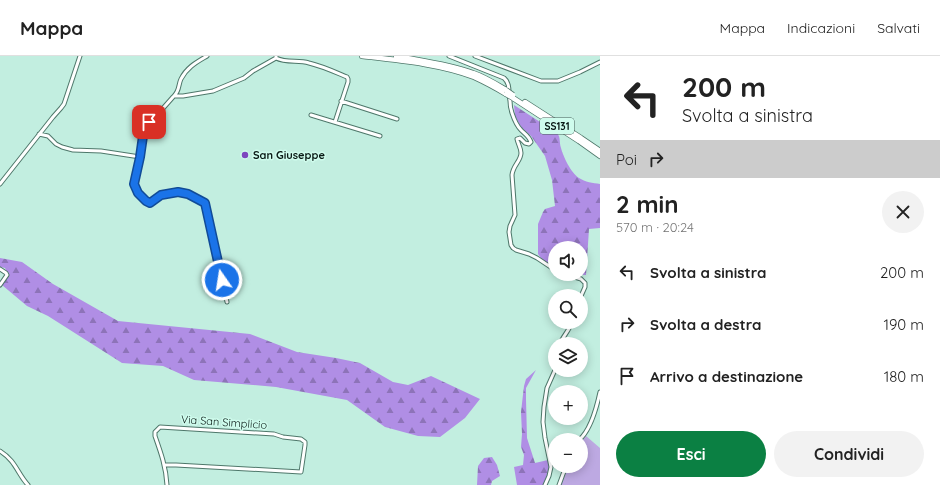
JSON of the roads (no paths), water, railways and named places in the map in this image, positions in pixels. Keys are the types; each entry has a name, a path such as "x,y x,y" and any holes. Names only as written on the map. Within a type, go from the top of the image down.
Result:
{"highway":[{"name":"SS131","path":"362,56 437,67 473,77 506,92"},
{"name":"SS131","path":"396,56 474,73 486,79 600,151"},
{"path":"433,63 437,67"},
{"name":"SS131","path":"513,96 600,156"}],"street":[{"path":"0,184 64,104 80,56"},
{"path":"207,56 188,69 182,78 178,92 146,126 134,184 138,193 150,203 161,195 178,192 188,194 205,203 227,302"},
{"path":"449,56 508,80 512,114 520,129 527,134 531,142 529,144 525,143 520,138 517,139 521,152 520,159 512,170 515,215 509,232 511,245 516,250 537,258 548,265"},
{"path":"475,56 541,81 558,80 580,72 600,62"},
{"path":"174,96 213,91 244,78 276,57 282,61 310,63 347,78 348,82 335,122"},
{"path":"342,101 397,119"},
{"path":"311,115 380,136"},
{"path":"39,134 48,136 56,144 73,150 101,151 140,157"},
{"path":"0,269 7,275 0,285"},
{"path":"546,485 551,467 543,422 547,388 552,377"},
{"path":"586,433 597,408 600,392"},
{"name":"Via San Simplicio","path":"165,465 301,472 305,442 301,439 283,438 274,434 160,427 155,436 165,465 168,485"},
{"path":"0,451 11,459 28,485"},
{"path":"559,485 563,473"}],"place":[{"name":"San Giuseppe","path":"245,155"}]}
